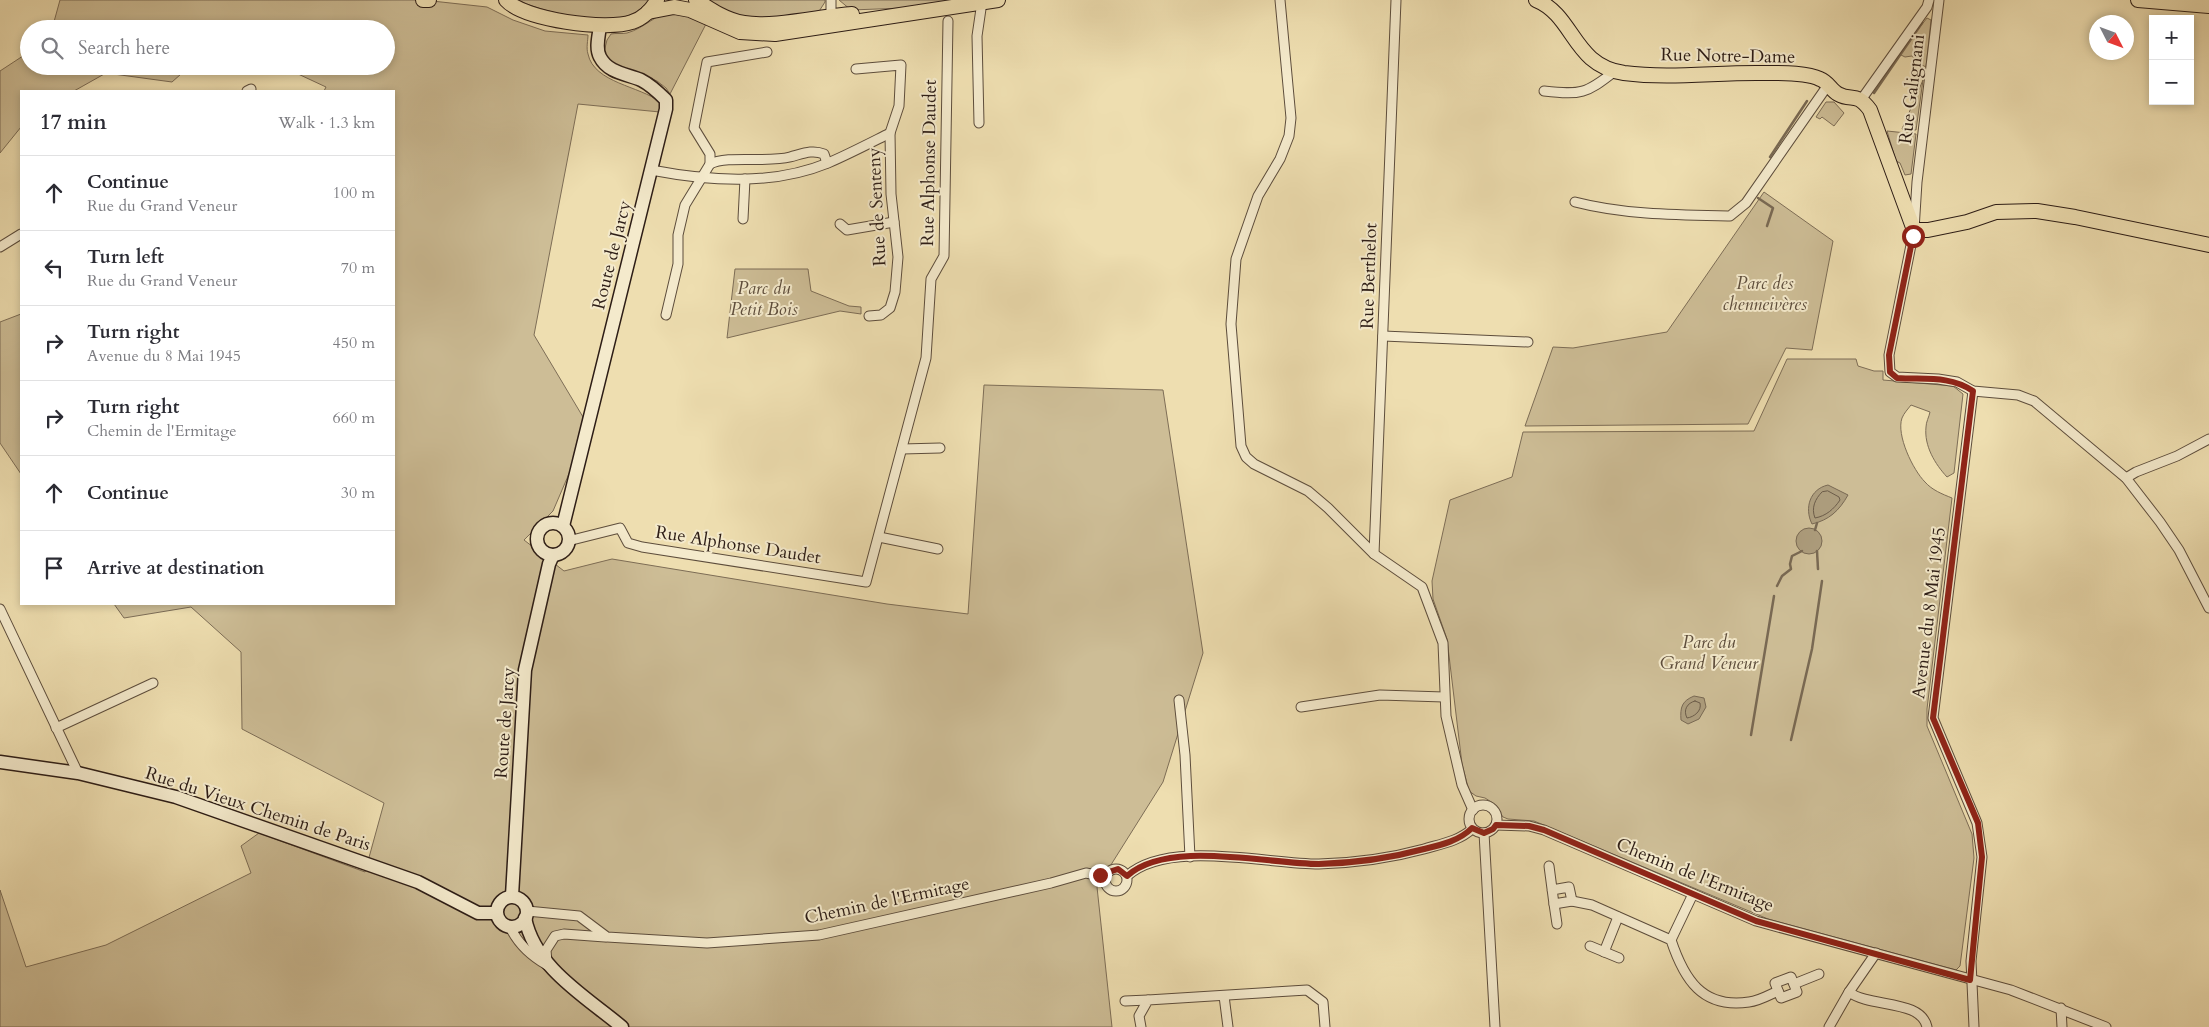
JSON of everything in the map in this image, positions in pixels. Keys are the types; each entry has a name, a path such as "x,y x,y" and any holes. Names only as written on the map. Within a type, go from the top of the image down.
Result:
{"main road":[{"path":"423,0 429,0"},
{"path":"494,0 508,2 525,13 600,26 634,22 648,12 657,0"},
{"path":"696,0 719,15 745,23 771,23 831,16 925,10"},
{"path":"648,12 674,7 690,10 740,32 775,34 998,0"},
{"path":"2138,0 2209,6"},
{"name":"Rue Notre-Dame","path":"1544,2 1584,54 1615,71 1668,75 1787,73 1820,79 1839,95 1861,100"},
{"path":"1861,100 1870,110 1914,230 1928,230 1967,222 1996,212 2037,211 2075,216 2209,245"}],"street":[{"path":"831,0 831,16"},
{"path":"1280,0 1291,118 1289,136 1280,159 1258,196 1236,258 1231,324 1241,446 1246,456 1254,464 1300,487 1318,499 1374,554 1422,587 1443,643 1446,716 1462,786 1473,810"},
{"name":"Rue Berthelot","path":"1374,554 1396,0"},
{"path":"979,123 977,36 982,2"},
{"path":"1861,100 1928,3 1939,4"},
{"name":"Rue Galignani","path":"1939,4 1917,182 1914,230 1889,355 1890,372 1897,378 1938,378 1957,382 1973,391 2018,395 2034,401 2126,478 2165,529 2206,594 2209,608"},
{"name":"Rue Alphonse Daudet","path":"568,541 620,528 628,543 642,547 866,582 926,358 931,279 944,256 948,21"},
{"name":"Route de Jarcy","path":"563,526 665,116 666,100 652,86 639,79 620,73 604,63 598,48 600,26"},
{"path":"710,164 710,154 694,128 707,62 768,52"},
{"name":"Rue de Senteny","path":"856,69 901,65 899,106 890,133 891,194 898,257 895,292 890,308 880,315 869,316"},
{"path":"1544,91 1573,94 1582,92 1598,84 1615,71"},
{"path":"1575,202 1657,214 1730,216 1742,208 1828,85"},
{"path":"651,170 701,178 745,179 791,174 827,163 890,133"},
{"path":"666,315 678,264 678,235 686,204 710,164 717,160 765,161 788,158 815,151 824,154 827,163"},
{"path":"743,219 745,179"},
{"path":"1898,186 1904,190 1912,188 1917,182"},
{"path":"840,224 847,230 894,222"},
{"path":"0,247 20,235"},
{"path":"1383,336 1528,342"},
{"name":"Avenue du 8 Mai 1945","path":"1973,391 1933,718 1978,823 1982,857 1970,980 1974,1027"},
{"path":"2126,478 2136,472 2177,456 2209,439"},
{"path":"902,449 940,448"},
{"path":"554,523 563,526 568,536 568,541 563,551 553,555 545,553 538,543 539,532 548,524 554,523"},
{"path":"879,537 938,549"},
{"name":"Route de Jarcy","path":"512,896 525,670 549,564 553,555"},
{"path":"0,610 78,773"},
{"path":"56,728 153,684"},
{"path":"1301,707 1380,695 1444,697"},
{"path":"1179,700 1190,857"},
{"name":"Rue du Vieux Chemin de Paris","path":"0,762 78,773 176,797 418,882 478,913 496,912"},
{"path":"1482,805 1492,809 1497,818 1496,825 1493,829 1484,833 1472,828 1469,820 1473,810 1482,805"},
{"name":"Chemin de l'Ermitage","path":"1496,825 1529,826 1544,830 1756,921 2011,990 2106,1027"},
{"path":"1127,876 1145,864 1190,857 1232,856 1284,863 1320,864 1397,856 1457,839 1472,828"},
{"path":"1484,833 1495,1027"},
{"path":"1549,866 1557,924"},
{"path":"1118,869 1127,876 1126,886 1117,892 1107,886 1106,877 1109,872 1118,869"},
{"name":"Chemin de l'Ermitage","path":"548,965 546,950 554,936 564,934 708,944 819,935 1051,883 1086,873 1106,877"},
{"path":"1552,890 1569,887 1572,901"},
{"path":"1693,894 1671,940 1680,966 1688,980 1700,991 1715,999 1731,1003 1750,1002 1778,992 1775,983 1791,977 1794,984 1819,974"},
{"path":"526,914 520,924 510,926 502,923 496,912 500,902 512,896 522,900 526,914 528,933 548,965"},
{"path":"1554,904 1572,901 1592,905 1671,940"},
{"path":"526,914 579,916 607,937"},
{"path":"1604,952 1618,917"},
{"path":"510,926 524,947 536,959 548,965 622,1027"},
{"path":"1590,946 1619,958"},
{"path":"1829,1027 1849,992 1876,953"},
{"path":"1125,1002 1307,990 1323,1002 1325,1027"},
{"path":"1849,992 1859,999 1915,1010 1922,1016 1926,1027"},
{"path":"1224,996 1228,1027"},
{"path":"1141,1027 1139,1016 1148,1000"},
{"path":"2061,1008 2062,1027"}],"green space":[{"path":"60,0 423,0 487,7 513,20 545,31 588,35 588,54 592,64 599,71 608,78 660,102 660,112 578,104 534,335 589,427 553,511 524,540 564,571 612,559 887,604 968,614 984,385 1163,390 1203,653 1163,782 1097,887 1112,1027 0,1027 0,890 26,967 106,945 251,873 241,846 259,833 365,872 384,803 242,729 241,652 191,607 124,618 115,605 395,605 395,90 324,90 326,87 300,75 395,75 395,20 54,20"},
{"path":"519,0 649,0 633,14 610,19 597,19 540,9"},
{"path":"698,0 825,0 825,2 816,16 745,23"},
{"path":"839,0 954,0 904,8 851,10"},
{"path":"674,11 706,24 670,94 657,81 610,62 604,52 607,40 611,34 633,31 661,15"},
{"path":"1927,18 1931,20 1926,67 1918,63 1912,56 1905,57 1899,54"},
{"path":"20,58 20,75 102,75 76,90 20,90 20,128 0,153 0,71"},
{"path":"121,75 180,75 172,82"},
{"path":"1923,80 1916,130 1902,129"},
{"path":"1826,102 1834,102 1844,113 1834,126 1822,117 1820,119 1816,117"},
{"path":"1887,131 1916,134 1911,174 1905,175 1900,163 1896,161"},
{"name":"Parc des chenneivères","path":"1764,192 1833,241 1812,350 1786,348 1748,424 1525,426 1553,347 1573,348 1667,332"},
{"name":"Parc du Petit Bois","path":"735,269 808,269 811,291 849,306 861,307 861,314 840,311 727,338"},
{"path":"20,314 20,473 0,443 0,322"},
{"name":"Parc du Grand Veneur","path":"1787,359 1856,359 1858,366 1874,371 1883,371 1883,380 1953,386 1963,394 1954,473 1947,477 1938,466 1927,441 1926,425 1930,412 1911,405 1902,418 1901,425 1903,443 1920,477 1934,490 1952,498 1927,709 1927,726 1972,834 1974,858 1960,966 1956,970 1768,919 1534,821 1503,817 1493,803 1469,791 1462,764 1447,639 1433,599 1432,581 1450,500 1512,477 1523,432 1754,431"}],"water":[{"path":"1828,485 1848,495 1833,514 1824,520 1812,524 1809,512 1810,500 1817,491"},
{"path":"1809,528 1818,532 1822,541 1818,550 1809,554 1800,550 1796,541 1800,532"},
{"path":"1694,696 1704,698 1706,707 1699,719 1688,724 1681,720 1681,711 1684,702"}],"waterway":[{"path":"1874,93 1922,23"},
{"path":"1770,157 1807,101"},
{"path":"1758,198 1773,208 1767,226"},
{"path":"1815,530 1817,523"},
{"path":"1777,586 1782,576 1791,569 1792,556 1802,551"},
{"path":"1817,551 1818,569"},
{"path":"1791,740 1812,649 1822,581"},
{"path":"1751,735 1774,596"}],"route":[{"path":"1100,875 1106,877 1109,872 1118,869 1127,876 1145,864 1192,856 1232,856 1284,863 1320,864 1397,856 1457,839 1472,828 1484,833 1493,829 1496,825 1529,826 1544,830 1756,921 1970,980 1982,857 1978,823 1933,718 1973,391 1957,382 1938,378 1897,378 1890,372 1889,355 1913,236"}]}
